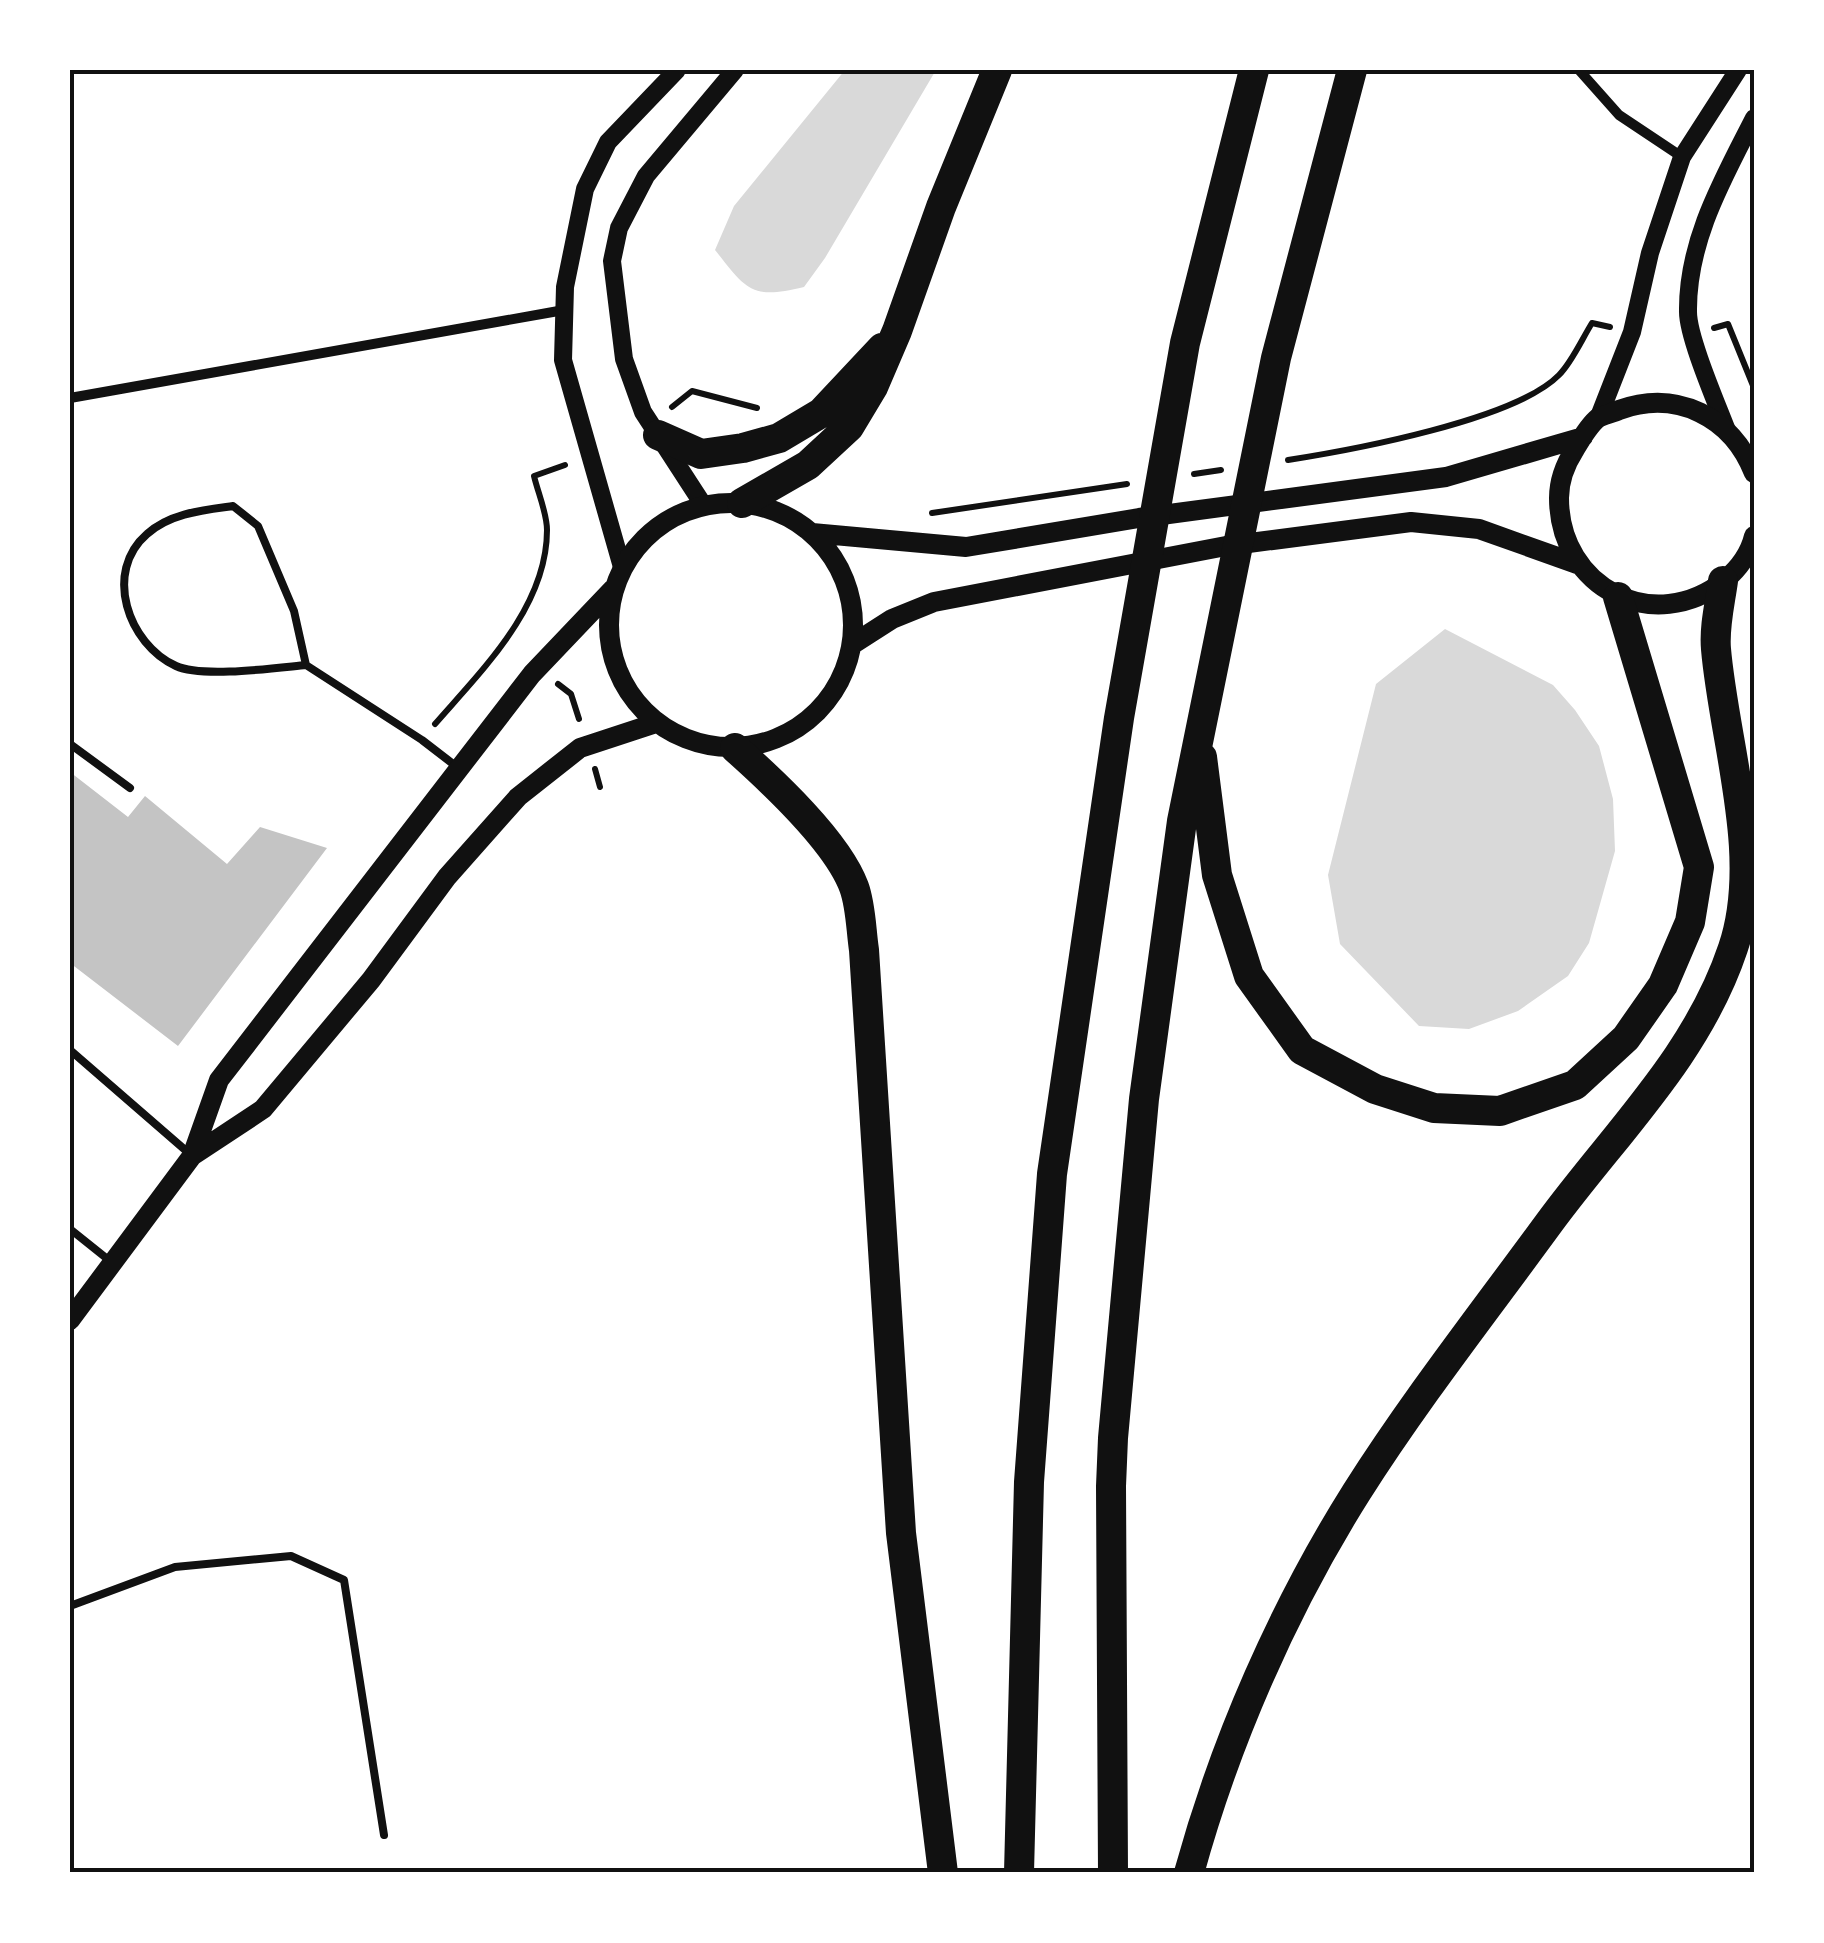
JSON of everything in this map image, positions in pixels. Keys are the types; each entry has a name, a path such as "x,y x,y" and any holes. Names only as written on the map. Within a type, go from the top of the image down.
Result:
{"highway":[{"path":"742,503 808,465 849,428 873,387 897,331 940,207 997,70"},
{"path":"1019,1873 1028,1482 1052,1174 1120,718 1185,343 1254,70"},
{"path":"1113,1873 1113,1438 1144,1099 1182,821 1199,730 1276,358 1352,70"},
{"path":"658,435 701,454 779,438 821,414 897,331"},
{"path":"1189,1873 1204,1817 1260,1676 1354,1496 1403,1421 1571,1193 1679,1059 1710,1004 1734,945 1744,881 1740,798 1726,732 1715,644 1733,575"},
{"path":"1199,730 1217,875 1233,926 1250,976 1302,1050 1376,1089 1434,1108 1500,1111 1575,1085 1626,1038 1663,985 1690,922 1699,867 1618,596"},
{"path":"736,748 772,781 833,852 854,887 864,950 900,1533 943,1873"}],"main road":[{"path":"1751,461 1726,428 1706,414 1682,405 1657,402 1631,406 1598,418 1583,436 1566,463 1558,494 1560,525 1572,555 1592,580 1618,596 1649,605 1680,603 1710,592 1733,575 1754,536"},
{"path":"812,533 966,547 1139,518 1446,477 1583,436"},
{"path":"742,503 780,512 812,533 836,562 852,602 852,644 838,684 813,718 777,739 736,748 694,742 656,723 628,692 612,653 609,614 613,588 622,567 639,544 668,520 704,506 742,503"},
{"path":"852,644 892,619 934,602 1226,546 1411,522 1479,529 1580,565"},
{"path":"70,1320 192,1156 219,1080 536,668 613,588"},
{"path":"192,1156 262,1109 371,980 447,878 518,797 588,746 656,723"}],"street":[{"path":"622,567 563,360 565,286 585,188 608,142 677,70"},
{"path":"704,506 644,412 624,359 612,261 619,228 646,176 735,70"},
{"path":"1578,70 1620,115 1682,157"},
{"path":"1598,418 1632,332 1650,253 1682,157 1738,70"},
{"path":"1726,428 1688,315 1694,264 1708,208 1754,118"},
{"path":"70,398 564,310"}],"lane":[{"path":"306,666 294,611 258,526 233,506 188,512 147,534 123,570 127,608 146,646 179,668 231,671 306,666 422,740 458,768"},
{"path":"70,744 130,788"},
{"path":"70,1050 192,1156"},
{"path":"70,1229 114,1264"},
{"path":"70,1606 176,1567 291,1556 344,1580 384,1835"}],"path":[{"path":"1285,460 1344,452 1524,402 1560,374 1592,323"},
{"path":"1728,324 1754,388"},
{"path":"692,391 769,412"},
{"path":"1187,476 1226,470"},
{"path":"422,740 504,645 525,612 544,554 547,527 534,476"},
{"path":"928,513 1128,484"},
{"path":"504,645 571,694 600,787"}],"shaded area":[{"path":"845,70 936,70 804,287 761,292 743,283 715,250 734,206"},
{"path":"1445,629 1553,685 1599,746 1613,799 1615,851 1589,943 1568,976 1518,1011 1469,1029 1419,1026 1340,944 1328,875 1376,684"}],"building":[{"path":"70,772 128,817 145,796 227,864 260,827 327,848 178,1046 70,963"}]}
